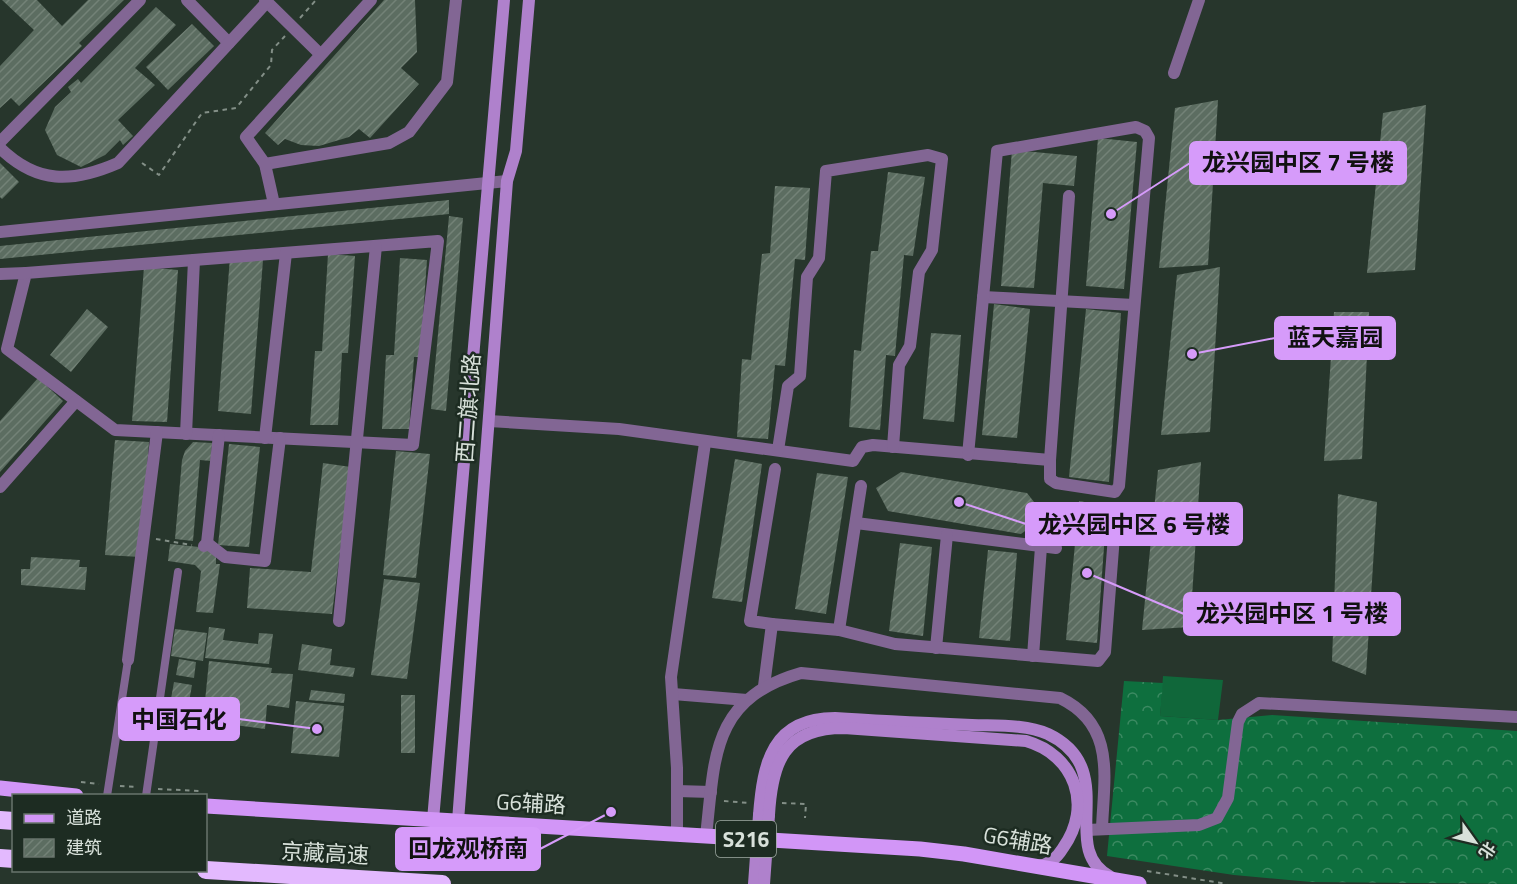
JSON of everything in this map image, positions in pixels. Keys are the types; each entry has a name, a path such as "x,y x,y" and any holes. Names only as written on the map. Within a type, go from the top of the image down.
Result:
{"highway":[{"path":"207,861 260,873"},
{"name":"京藏高速","path":"207,870 442,884"}],"main road":[{"name":"西二旗北路","path":"433,820 504,0"},
{"name":"西二旗北路","path":"458,822 507,182 516,151 529,0"},
{"path":"764,884 765,768 768,757 781,737 808,722 835,718 1025,728 1049,735 1070,750 1086,777 1087,850 1095,865 1109,876 1131,883"},
{"path":"754,884 764,815 777,765 791,745 816,730 844,728 1026,741 1044,747 1062,760 1072,776 1078,800 1075,825 1062,850 1047,864 1032,866"},
{"path":"0,788 65,794"},
{"name":"G6辅路","path":"207,806 920,849 1131,883"}],"street":[{"path":"0,142 140,0"},
{"path":"187,0 229,43"},
{"path":"274,204 265,164 246,137 371,0"},
{"path":"265,164 389,143 409,132 447,82 456,0"},
{"path":"1174,73 1199,0"},
{"path":"0,148 16,163 30,171 58,178 99,172 118,163 266,1 320,54"},
{"path":"968,455 997,151 1137,127 1145,130 1149,138 1119,486 1115,492 1056,483 1050,479 1069,196"},
{"path":"778,450 788,386 800,376 807,277 819,258 826,171 928,155 942,159 932,250 919,272 910,346 899,365 893,447"},
{"path":"0,232 507,182"},
{"path":"0,274 438,241 413,445 115,430 4,348 26,273"},
{"path":"339,621 376,246"},
{"path":"265,438 286,252"},
{"path":"186,434 194,260"},
{"path":"983,297 1134,305"},
{"path":"0,487 76,401"},
{"path":"489,420 619,429 705,443 778,450 853,461 861,447 873,445 968,455 1050,460"},
{"path":"128,660 157,432"},
{"path":"219,435 205,544 225,557 265,561 280,438"},
{"path":"677,835 671,677 705,443"},
{"path":"775,469 750,621 839,630 895,644 1098,661 1105,652 1116,510"},
{"path":"839,630 861,486"},
{"path":"856,523 1056,548"},
{"path":"936,648 947,535"},
{"path":"1033,656 1041,547"},
{"path":"764,686 772,624"},
{"path":"706,836 715,751 735,714 764,686 801,673 1059,698 1083,714 1101,743 1106,772 1102,828"},
{"path":"673,694 747,700"},
{"path":"1087,830 1199,825 1216,818 1228,798 1238,722 1242,714 1258,703 1517,717"},
{"path":"677,791 711,792"}],"lane":[{"path":"146,794 178,572"},
{"path":"108,794 128,660"}],"path":[{"path":"142,163 159,175 202,113 236,108 271,65 272,50 316,0"},
{"path":"143,537 205,544"},
{"path":"724,801 748,802"},
{"path":"782,803 806,804 805,818"}],"green space":[{"path":"1163,676 1223,680 1218,720 1160,716"},
{"path":"1124,681 1163,683 1160,716 1218,720 1272,715 1517,731 1517,884 1311,882 1234,875 1107,856"}],"building":[{"path":"2,0 37,0 62,26 88,0 124,0 79,43 82,46 19,106 11,98 0,108 0,66 34,30"},
{"path":"384,0 415,0 417,52 401,68 419,84 370,138 359,129 349,137 319,146 301,145 285,139 278,145 265,133"},
{"path":"156,7 176,25 135,68 155,85 118,120 133,136 123,145 120,140 105,155 81,167 57,155 45,130 55,107 71,92 68,87 78,79 81,83"},
{"path":"192,24 214,46 168,90 146,67"},
{"path":"1218,100 1208,265 1159,268 1175,108"},
{"path":"1426,105 1415,270 1367,273 1383,113"},
{"path":"1098,138 1137,142 1124,289 1086,286"},
{"path":"1012,150 1077,156 1074,186 1043,183 1034,288 1001,286"},
{"path":"0,163 19,182 2,199 0,197"},
{"path":"888,172 925,177 913,256 904,255 895,356 886,355 880,430 849,427 854,350 861,351 871,251 878,251"},
{"path":"775,186 810,188 805,260 795,259 785,366 775,365 768,439 737,437 742,359 751,360 762,254 770,253"},
{"path":"449,200 449,214 0,259 0,246"},
{"path":"449,216 463,218 446,411 431,409"},
{"path":"328,254 355,256 348,353 342,353 338,425 310,425 315,351 322,351"},
{"path":"230,257 263,260 251,414 218,411"},
{"path":"400,258 427,260 420,357 414,357 409,429 382,429 386,355 394,355"},
{"path":"144,267 178,270 167,422 132,421"},
{"path":"1220,267 1210,432 1161,435 1177,275"},
{"path":"994,304 1030,309 1017,438 982,435"},
{"path":"87,309 108,327 71,372 50,355"},
{"path":"1086,309 1121,313 1109,482 1069,477"},
{"path":"1334,312 1369,312 1362,459 1324,461"},
{"path":"931,333 961,335 954,422 923,419"},
{"path":"38,378 63,401 0,472 0,421"},
{"path":"115,440 149,442 140,557 105,555"},
{"path":"193,442 212,443 211,461 200,460 193,541 175,539 182,460 185,451"},
{"path":"229,444 260,447 249,547 218,545"},
{"path":"396,451 430,454 416,578 383,575"},
{"path":"735,459 762,464 742,602 712,598"},
{"path":"1201,462 1190,627 1142,630 1158,470"},
{"path":"323,463 351,467 332,614 247,608 250,568 311,572"},
{"path":"901,472 1027,493 1045,516 1021,534 888,511 876,488"},
{"path":"817,473 848,477 826,614 795,609"},
{"path":"1338,494 1377,502 1366,675 1332,661"},
{"path":"1079,501 1107,506 1097,643 1066,640"},
{"path":"900,543 932,547 923,636 889,631"},
{"path":"170,544 209,548 216,555 216,564 220,564 213,613 196,612 201,571 195,565 168,561"},
{"path":"988,550 1017,553 1010,641 979,638"},
{"path":"31,557 80,560 79,567 87,567 85,590 21,585 21,569 30,569"},
{"path":"384,579 420,583 407,679 371,675"},
{"path":"209,627 225,629 223,640 258,644 259,633 273,634 269,664 205,658"},
{"path":"175,629 207,633 203,661 171,656"},
{"path":"302,644 332,649 330,665 355,668 353,677 298,670"},
{"path":"179,659 196,662 194,678 176,675"},
{"path":"209,661 272,668 271,673 293,674 289,708 267,705 265,729 203,721"},
{"path":"174,682 192,685 187,713 169,710"},
{"path":"311,690 345,694 344,703 309,700"},
{"path":"401,695 415,695 415,753 401,753"},
{"path":"296,701 344,706 339,757 291,753"}],"place":[{"name":"龙兴园中区 7 号楼","path":"1111,214"},
{"name":"蓝天嘉园","path":"1192,354"},
{"name":"龙兴园中区 6 号楼","path":"959,502"},
{"name":"龙兴园中区 1 号楼","path":"1087,573"},
{"name":"中国石化","path":"317,729"},
{"name":"回龙观桥南","path":"611,812"}]}
